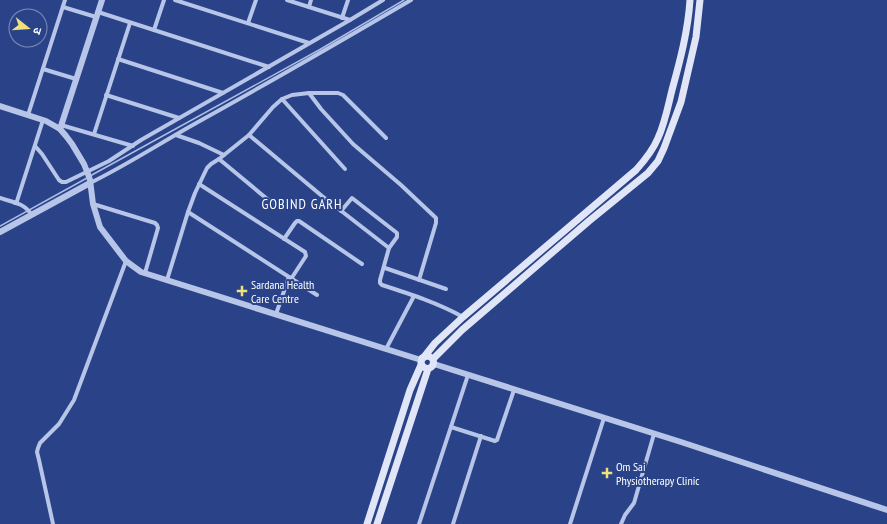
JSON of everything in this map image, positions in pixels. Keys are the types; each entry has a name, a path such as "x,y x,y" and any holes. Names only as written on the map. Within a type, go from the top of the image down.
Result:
{"main road":[{"path":"377,524 427,362 435,343 463,317 625,180 636,170 651,151 658,137 664,119 679,64 687,28 690,0"},
{"path":"367,524 410,390 427,362 583,226 648,173 658,161 681,102 696,37 700,0"}],"street":[{"path":"28,116 65,0"},
{"path":"60,127 102,0"},
{"path":"154,30 164,0"},
{"path":"175,0 309,43"},
{"path":"248,23 256,0"},
{"path":"286,0 350,20"},
{"path":"309,7 311,0"},
{"path":"342,18 348,0"},
{"path":"0,232 29,211 89,177 109,161 179,118 383,0"},
{"path":"34,146 42,154 59,180 62,182 89,177 120,167 411,0"},
{"path":"62,7 130,23 268,67"},
{"path":"94,134 130,23"},
{"path":"118,59 223,93"},
{"path":"43,69 76,79"},
{"path":"167,280 188,212 207,168 250,135 282,98 292,95 338,93 342,95 386,138"},
{"path":"309,94 352,144 401,185 436,218 436,223 419,280"},
{"path":"106,95 179,118"},
{"path":"282,98 344,169"},
{"path":"0,106 60,127 94,134 133,146"},
{"path":"16,202 43,120"},
{"path":"60,127 72,144 89,177 93,204 100,227 126,261 141,272 604,418 887,510"},
{"path":"176,135 224,155"},
{"path":"250,135 341,211 389,248"},
{"path":"219,159 272,203"},
{"path":"199,184 305,252 306,254 290,278 276,314"},
{"path":"0,198 16,202 29,211"},
{"path":"341,211 352,198 397,233 397,237 389,248 380,280 382,285 441,306 463,317"},
{"path":"93,204 155,223 157,225 158,228 145,273"},
{"path":"188,212 317,296"},
{"path":"284,239 295,222 299,221 362,264"},
{"path":"53,524 37,452 38,448 40,443 59,424 74,400 126,261"},
{"path":"384,268 446,289"},
{"path":"386,349 414,296"},
{"path":"418,524 468,375"},
{"path":"451,426 495,441 497,440 514,390"},
{"path":"570,524 604,418"},
{"path":"621,524 625,515 634,503 654,434"},
{"path":"453,524 481,436"}],"waterway":[{"path":"90,176 319,50 404,0"},
{"path":"0,226 87,178"}],"place":[{"name":"Sardana Health Care Centre","path":"242,291"},
{"name":"Om Sai Physiotherapy Clinic","path":"607,473"}],"district":[{"name":"GOBIND GARH","path":"302,204"}]}
